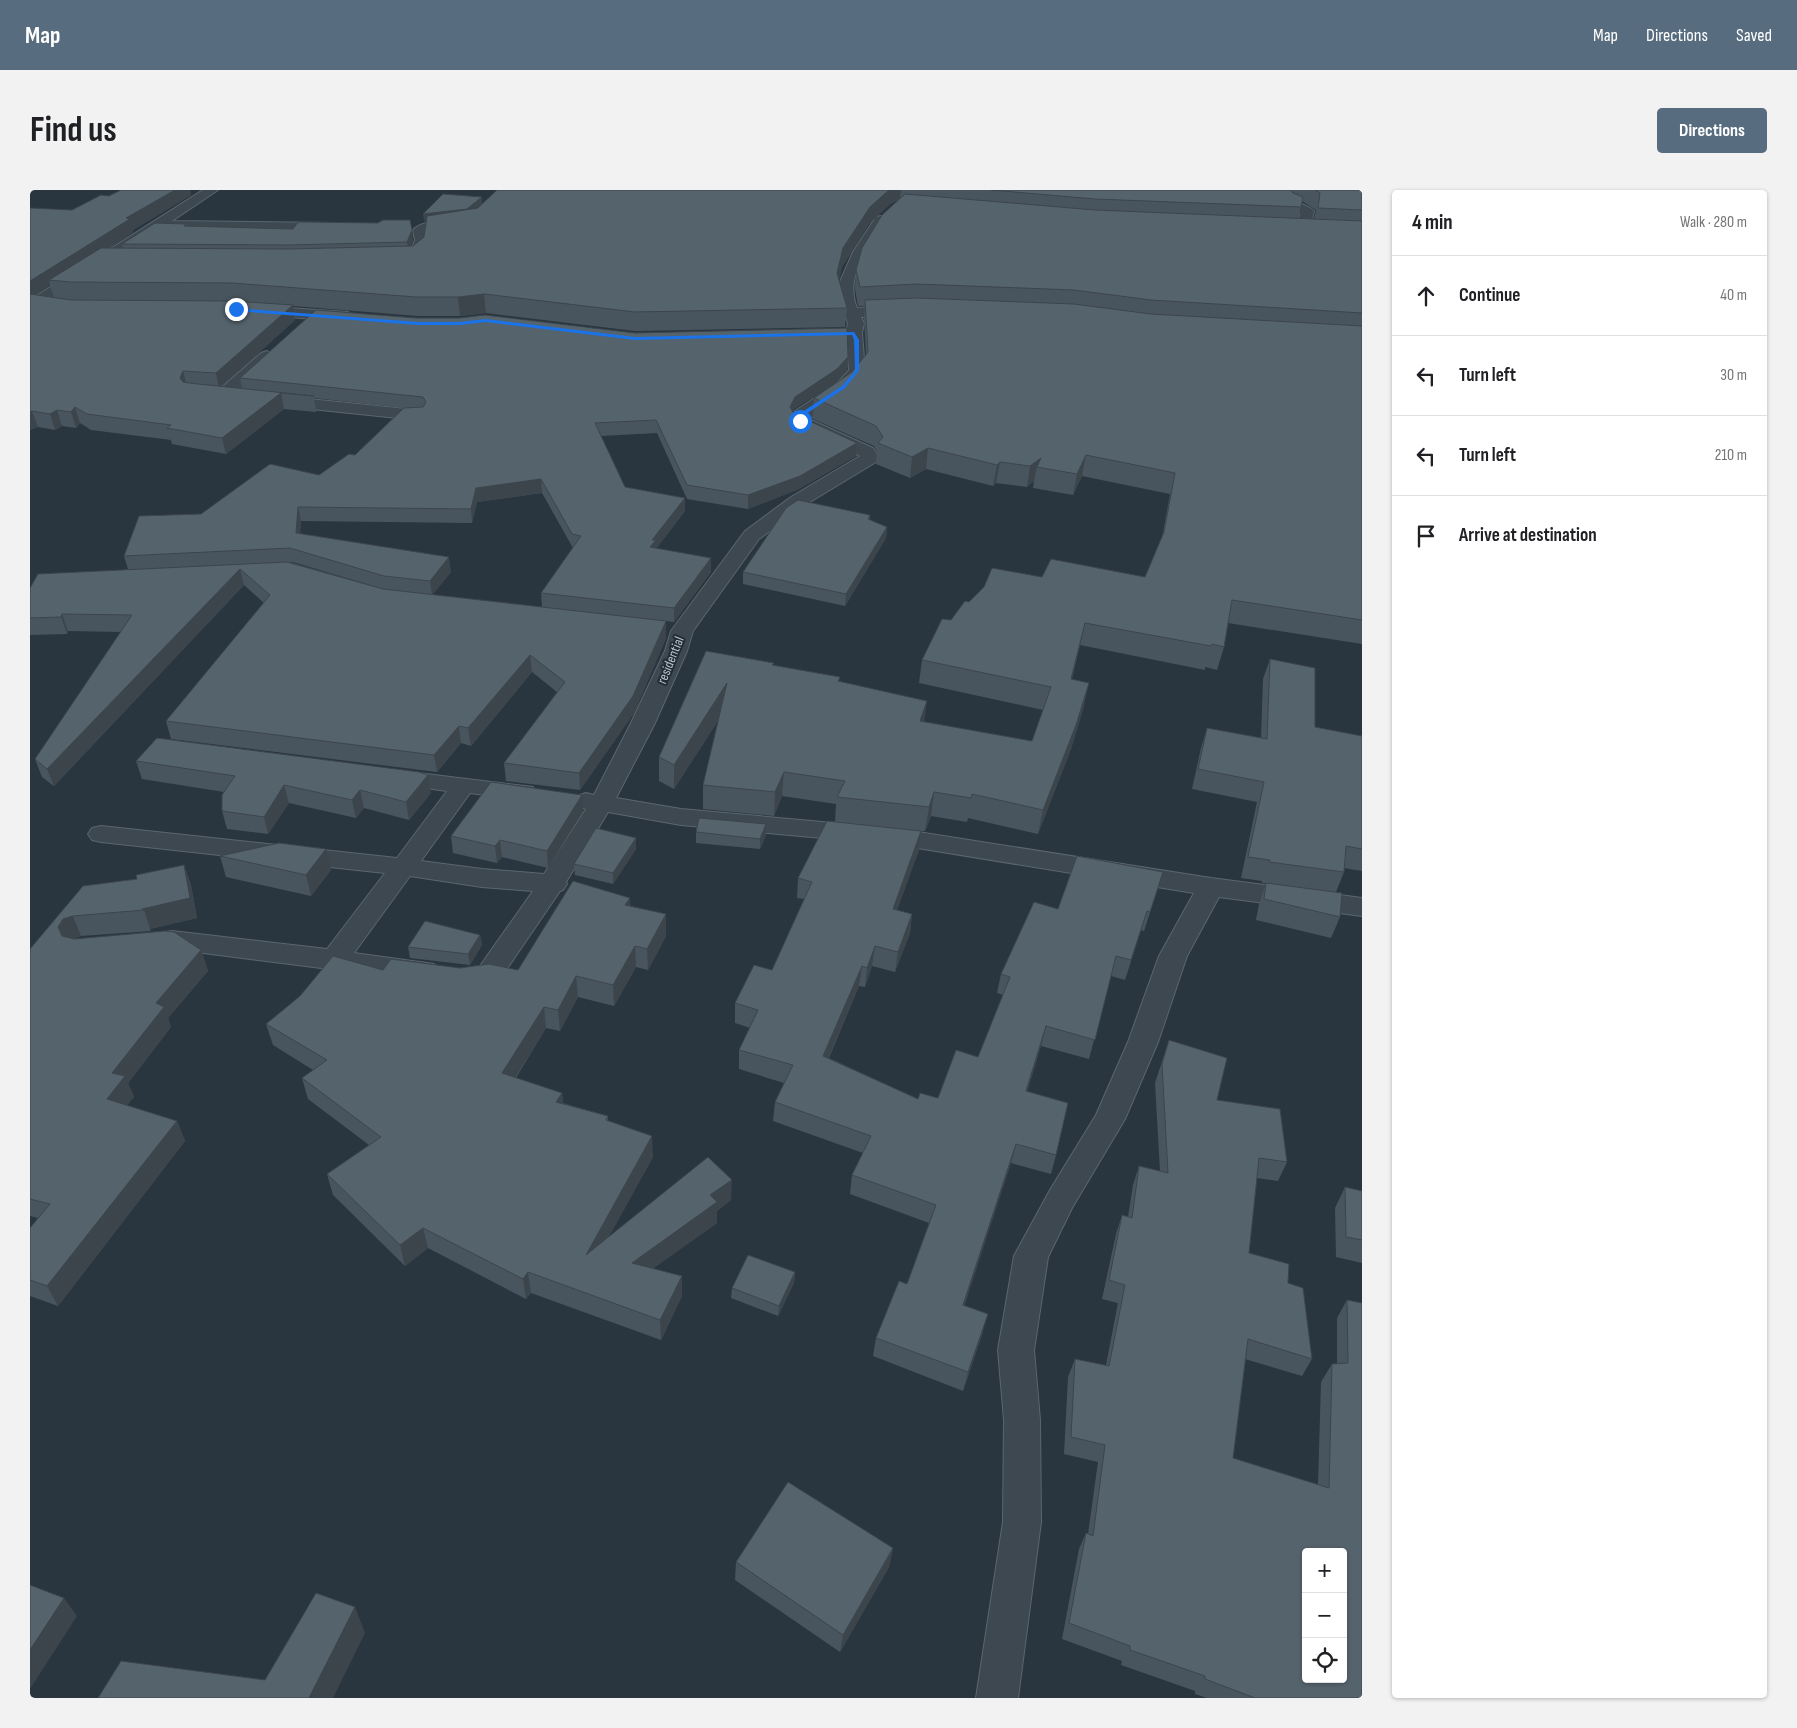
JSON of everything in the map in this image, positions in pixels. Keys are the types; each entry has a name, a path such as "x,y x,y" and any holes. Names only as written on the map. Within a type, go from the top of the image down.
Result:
{"street":[{"path":"32,302 212,190"},
{"path":"1259,195 1286,197 1294,205 1307,211 1304,230"},
{"path":"682,631 752,534 798,501 870,458 867,452 800,421 801,415 843,387 857,371 856,340 854,334 856,323 847,303 845,284 855,262 879,222 891,212"},
{"path":"381,259 415,258 422,240 420,230 427,227 474,221"},
{"path":"155,225 350,227"},
{"path":"100,260 130,260"},
{"path":"32,302 74,308"},
{"path":"245,310 364,318"},
{"path":"852,313 915,310"},
{"path":"298,328 313,315"},
{"path":"835,334 854,334"},
{"path":"244,397 216,394 276,348"},
{"path":"264,399 416,415"},
{"name":"residential","path":"128,944 172,940 260,952 335,959 464,977 488,975 554,884 602,804 646,718 681,640 682,631 659,628"},
{"path":"370,774 557,796 689,818 899,837 1211,887 1362,907"},
{"path":"335,959 464,786"},
{"path":"101,834 405,867 482,878 554,884"},
{"path":"997,1698 1007,1639 1022,1522 1022,1420 1016,1350 1031,1256 1061,1199 1110,1118 1143,1042 1173,956 1211,887"}],"building":[{"path":"121,190 175,190 126,218 130,219 30,281 30,208 72,210 101,195 109,196"},
{"path":"497,190 889,190 870,207 843,248 837,273 847,308 635,312 484,294 458,297 416,297 232,283 70,282 49,280 101,248 288,249 413,246 424,237 427,216 478,208"},
{"path":"991,190 1290,190 1303,197 1301,207 1095,199"},
{"path":"1315,190 1362,190 1362,210 1318,208 1320,193"},
{"path":"443,194 482,197 467,209 423,214"},
{"path":"905,194 1095,210 1362,221 1362,313 1151,300 1074,290 917,284 860,287 856,270 862,248 882,215"},
{"path":"383,220 410,220 412,230 407,242 289,245 122,244 155,223 186,224 184,226 293,229 298,222 378,223"},
{"path":"30,294 71,300 233,301 293,305 216,373 183,371 180,378 183,382 189,383 314,396 281,393 222,438 167,428 171,425 87,414 75,407 71,412 57,410 50,414 30,412"},
{"path":"917,298 1074,304 1151,314 1362,326 1362,620 1232,600 1224,647 1085,623 1071,679 1089,683 1076,725 1043,810 972,794 971,798 934,792 929,807 837,797 845,781 784,772 775,792 703,785 727,683 674,765 659,757 706,651 840,677 838,681 927,701 920,721 1032,741 1051,687 922,660 942,619 951,620 965,601 969,602 984,587 992,568 1042,577 1051,559 1145,577 1164,532 1175,473 1086,455 1077,474 1037,467 1041,458 1030,466 1000,462 997,465 928,448 912,457 878,443 883,437 876,426 814,398 852,372 868,352 865,300"},
{"path":"316,310 416,318 459,318 485,315 635,333 847,328 848,357 837,369 795,397 790,407 794,414 857,443 800,476 748,495 687,485 656,420 595,423 625,487 685,498 652,540 656,540 650,547 711,558 674,608 541,593 581,536 572,534 541,479 476,488 471,509 298,507 296,533 449,557 430,581 384,576 290,548 124,556 139,516 201,514 270,464 319,475 349,454 355,455 404,408 423,407 426,402 423,397 240,378"},
{"path":"798,500 870,515 868,519 887,527 846,594 743,572 786,508"},
{"path":"287,562 383,589 666,621 633,696 579,773 504,763 565,682 530,655 468,728 459,726 434,755 166,721 270,595 240,569 47,769 35,759 132,615 62,614 61,617 30,618 30,588 38,574"},
{"path":"1270,659 1315,668 1315,727 1362,736 1362,849 1346,846 1344,872 1269,862 1270,860 1248,857 1264,782 1198,769 1207,728 1267,739"},
{"path":"157,738 419,772 428,775 406,802 360,790 352,800 284,785 264,817 222,811 222,795 235,776 136,761"},
{"path":"491,782 582,795 547,851 500,840 495,846 451,836"},
{"path":"699,818 766,824 760,839 696,832"},
{"path":"827,821 921,831 893,909 912,914 898,952 875,946 867,968 862,966 823,1056 918,1099 920,1093 938,1098 956,1050 978,1057 1010,977 1001,974 1034,902 1058,909 1077,856 1163,872 1150,912 1147,911 1131,960 1116,956 1095,1040 1046,1026 1026,1091 1068,1103 1056,1155 1016,1144 963,1305 988,1314 968,1372 876,1338 899,1281 907,1284 936,1205 852,1175 871,1136 775,1102 793,1065 739,1050 758,1010 735,1003 754,965 772,970 812,882 798,878"},
{"path":"596,828 636,838 613,873 574,864"},
{"path":"279,843 326,849 306,875 220,856"},
{"path":"184,865 190,898 142,909 144,910 73,916 63,919 58,927 62,936 74,939 165,931 174,932 201,950 156,1003 164,1007 112,1073 125,1076 107,1099 177,1121 47,1286 30,1280 30,1228 50,1204 30,1199 30,949 83,886 137,879 136,875"},
{"path":"573,881 630,898 625,905 666,914 647,949 635,946 613,985 576,976 558,1010 544,1007 502,1073 562,1093 556,1102 608,1116 606,1120 652,1136 586,1255 708,1157 732,1180 710,1195 717,1202 632,1263 682,1276 660,1320 528,1272 523,1279 423,1228 400,1245 327,1174 381,1137 302,1078 327,1060 266,1024 300,996 333,956 383,970 391,959 460,968 489,964 518,970"},
{"path":"1266,883 1342,893 1340,917 1264,899"},
{"path":"425,921 480,935 468,954 408,947"},
{"path":"1169,1040 1227,1058 1217,1100 1280,1109 1287,1162 1259,1158 1249,1253 1289,1264 1288,1283 1303,1288 1312,1359 1248,1339 1233,1458 1329,1488 1332,1364 1348,1363 1347,1300 1362,1303 1362,1698 1255,1698 1205,1679 1205,1676 1130,1650 1130,1646 1069,1623 1086,1533 1093,1536 1105,1445 1071,1437 1075,1359 1109,1366 1125,1285 1109,1280 1122,1215 1132,1218 1139,1166 1168,1173 1162,1064"},
{"path":"1345,1187 1362,1191 1362,1240 1346,1237"},
{"path":"748,1255 795,1272 779,1306 732,1288"},
{"path":"788,1482 893,1548 843,1635 736,1562"},
{"path":"30,1585 64,1598 30,1650"},
{"path":"316,1593 355,1607 309,1698 98,1698 121,1661 265,1680"}],"route":[{"path":"236,309 418,323 460,324 486,320 635,338 854,334 856,340 857,371 843,387 801,415 800,421"}]}
